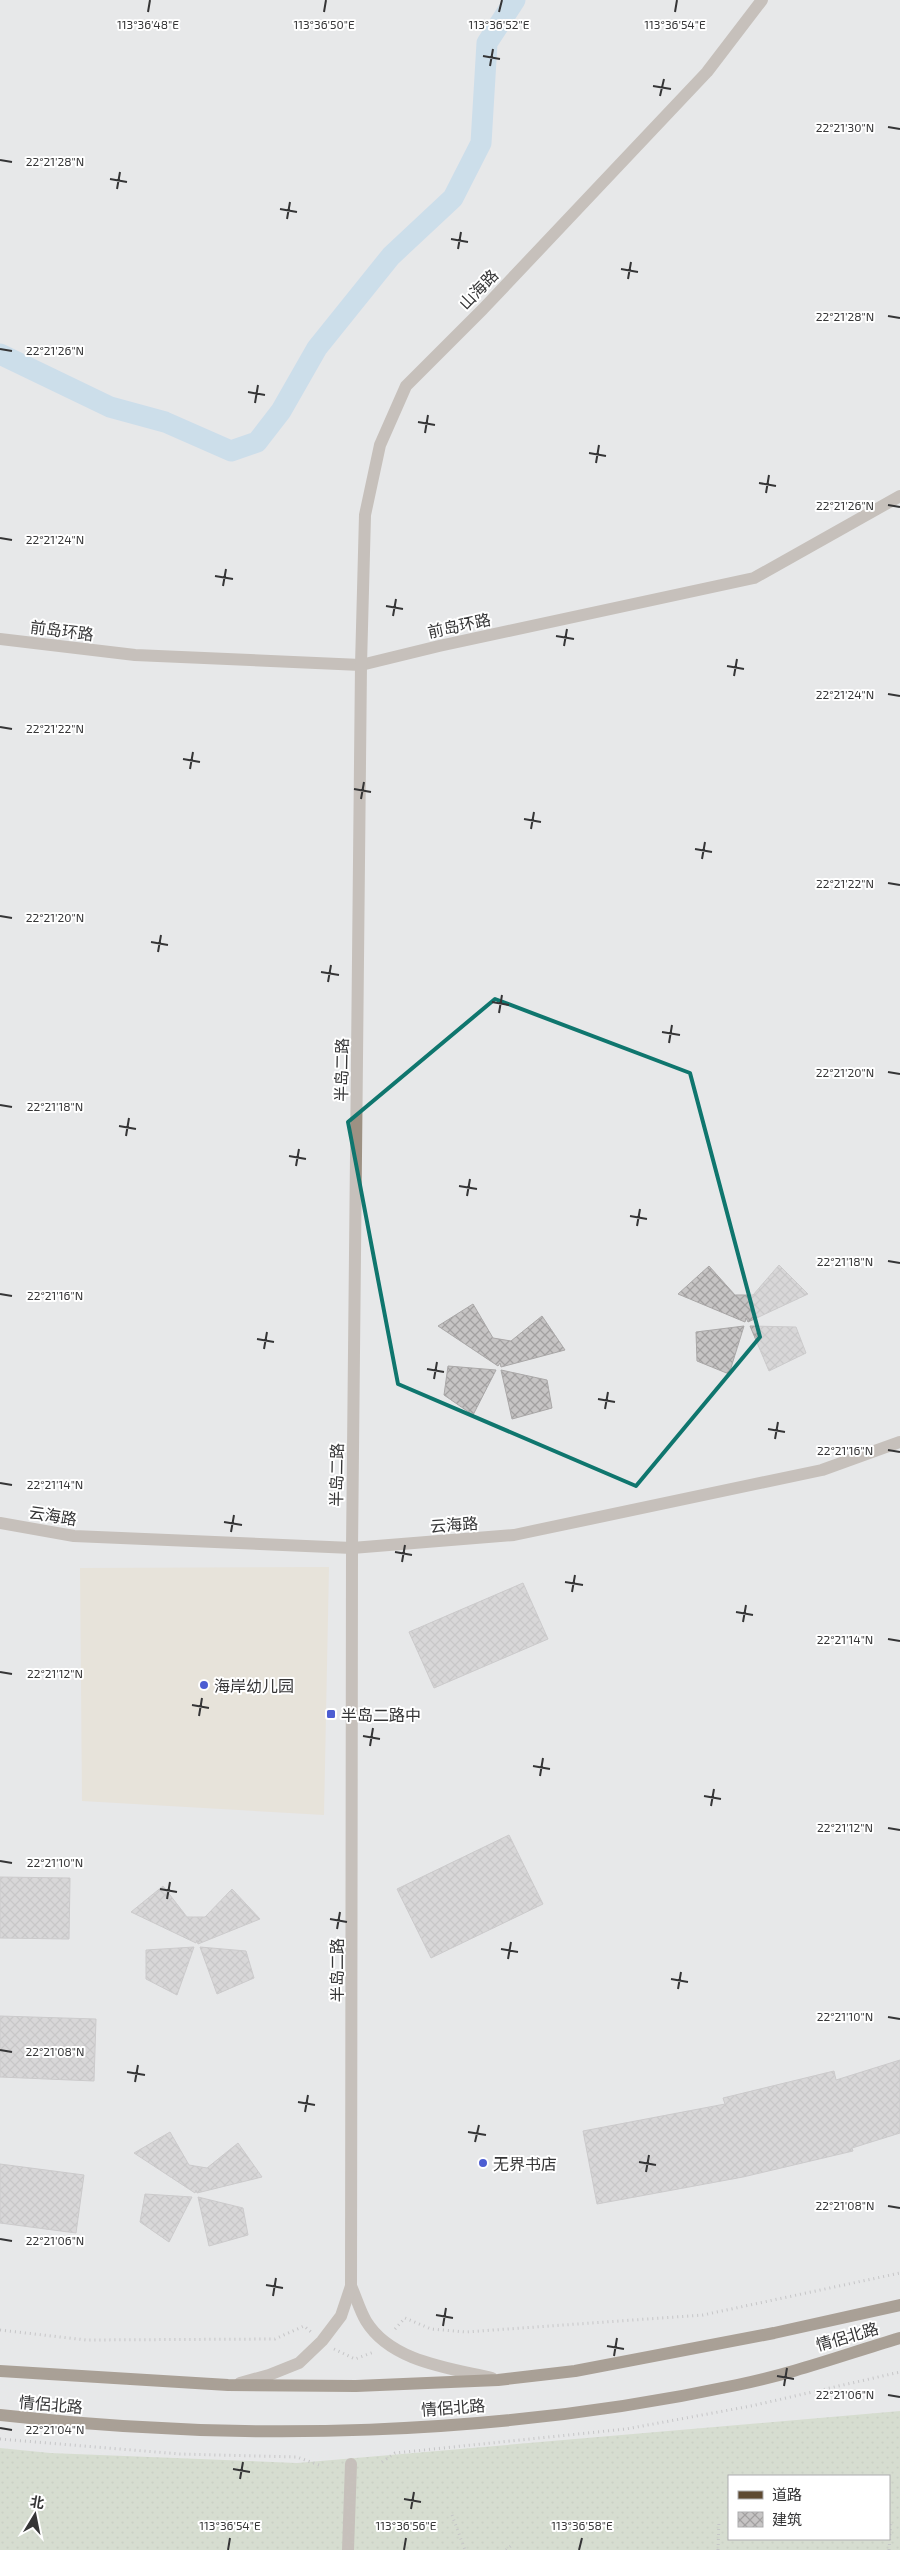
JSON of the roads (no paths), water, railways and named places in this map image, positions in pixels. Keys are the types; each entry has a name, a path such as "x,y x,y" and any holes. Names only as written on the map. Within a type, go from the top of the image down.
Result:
{"main road":[{"name":"情侶北路","path":"0,2371 228,2385 356,2386 498,2380 584,2370 774,2333 900,2305"},
{"name":"情侶北路","path":"0,2415 57,2422 198,2430 357,2430 555,2416 739,2385 900,2338"}],"street":[{"name":"山海路","path":"361,665 365,515 380,445 406,386 482,309 706,72 762,0"},
{"name":"前岛环路","path":"0,640 135,655 361,665 448,644 754,578 900,496"},
{"name":"半岛二路","path":"351,2286 352,1548 361,665"},
{"name":"云海路","path":"0,1523 74,1536 352,1548 514,1536 822,1470 900,1442"},
{"path":"228,2385 269,2375 299,2363 322,2341 341,2316 351,2286"},
{"path":"351,2286 367,2322 384,2341 403,2353 432,2364 498,2380"},
{"path":"348,2550 351,2464"}],"waterway":[{"path":"0,354 110,407 165,422 231,451 257,442 281,411 317,348 391,256 453,198 481,143 487,43 515,0"}],"place":[{"name":"海岸幼儿园","path":"204,1685"},
{"name":"半岛二路中","path":"331,1714"},
{"name":"无界书店","path":"483,2163"}]}
